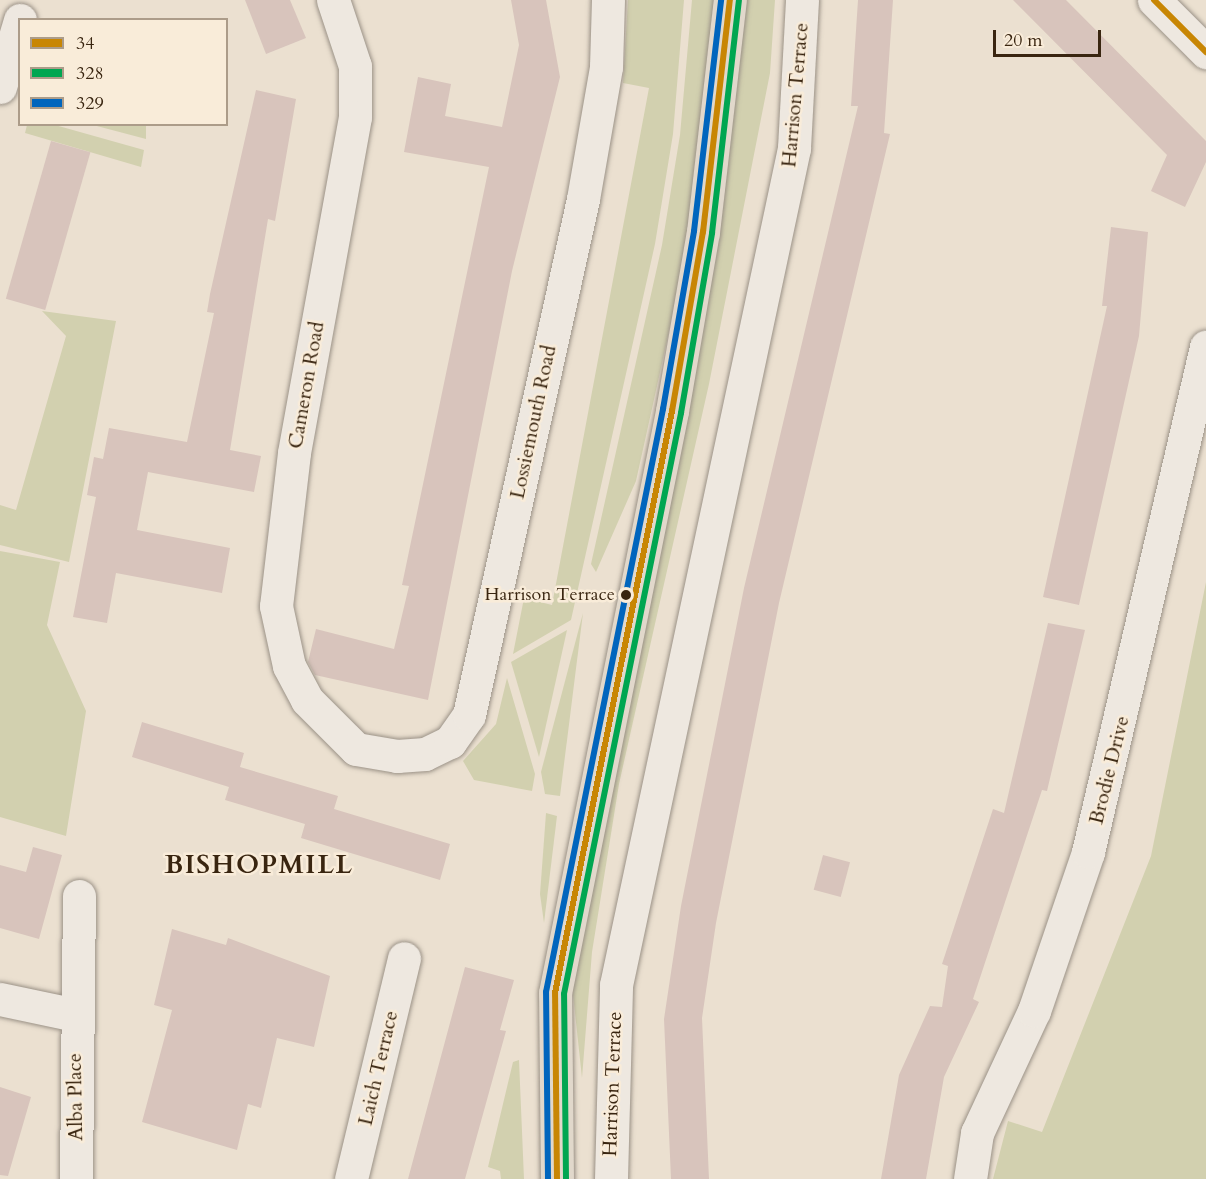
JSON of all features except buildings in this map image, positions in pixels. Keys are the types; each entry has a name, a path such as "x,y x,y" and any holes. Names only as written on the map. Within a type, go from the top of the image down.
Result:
{"main road":[{"path":"557,1179 555,993 672,411 703,232 730,0"}],"street":[{"path":"20,18 25,0"},
{"name":"Cameron Road","path":"333,0 355,66 355,117 294,453 276,606 289,666 307,700 356,749"},
{"name":"Lossiemouth Road","path":"356,749 425,754 450,742 469,715 583,199 606,67 608,0"},
{"name":"Harrison Terrace","path":"611,1179 616,985 794,148 802,0"},
{"path":"1154,0 1206,52"},
{"path":"0,87 18,27"},
{"name":"Brodie Drive","path":"970,1179 977,1133 1034,1011 1088,852 1206,347"},
{"name":"Alba Place","path":"76,1179 79,896"},
{"name":"Laich Terrace","path":"351,1179 404,958"},
{"path":"0,999 76,1015"}],"shaded area":[{"path":"628,0 684,0 673,134 655,244 571,620 513,654 524,598 552,605 649,88 623,83"},
{"path":"692,0 718,0 687,250 636,481 596,572 591,564 662,245 680,135"},
{"path":"745,0 775,0 770,73 709,384 619,784 592,952 582,1078 572,985 722,212"},
{"path":"27,126 59,126 144,150 141,167 25,133"},
{"path":"97,126 146,126 146,139"},
{"path":"42,311 116,321 69,562 0,545 0,505 16,510 66,336"},
{"path":"0,551 60,562 47,625 86,711 66,836 0,817"},
{"path":"1206,582 1206,1179 993,1179 1008,1121 1042,1132 1151,856"},
{"path":"583,613 560,796 545,794 541,772"},
{"path":"567,630 539,757 511,662"},
{"path":"507,678 535,774 532,791 474,780 463,761 496,724"},
{"path":"546,813 557,816 544,923 540,894"},
{"path":"519,1060 524,1179 501,1179 500,1171 488,1167 513,1062"}],"transit line":[{"name":"329","path":"548,1179 546,992 663,409 694,231 721,0"},
{"name":"34","path":"557,1179 555,993 672,411 703,232 730,0"},
{"name":"34","path":"1154,0 1206,52"},
{"name":"328","path":"566,1179 564,994 681,413 712,233 739,1"}],"place":[{"name":"Harrison Terrace","path":"626,595"}],"district":[{"name":"BISHOPMILL","path":"259,865"}]}
